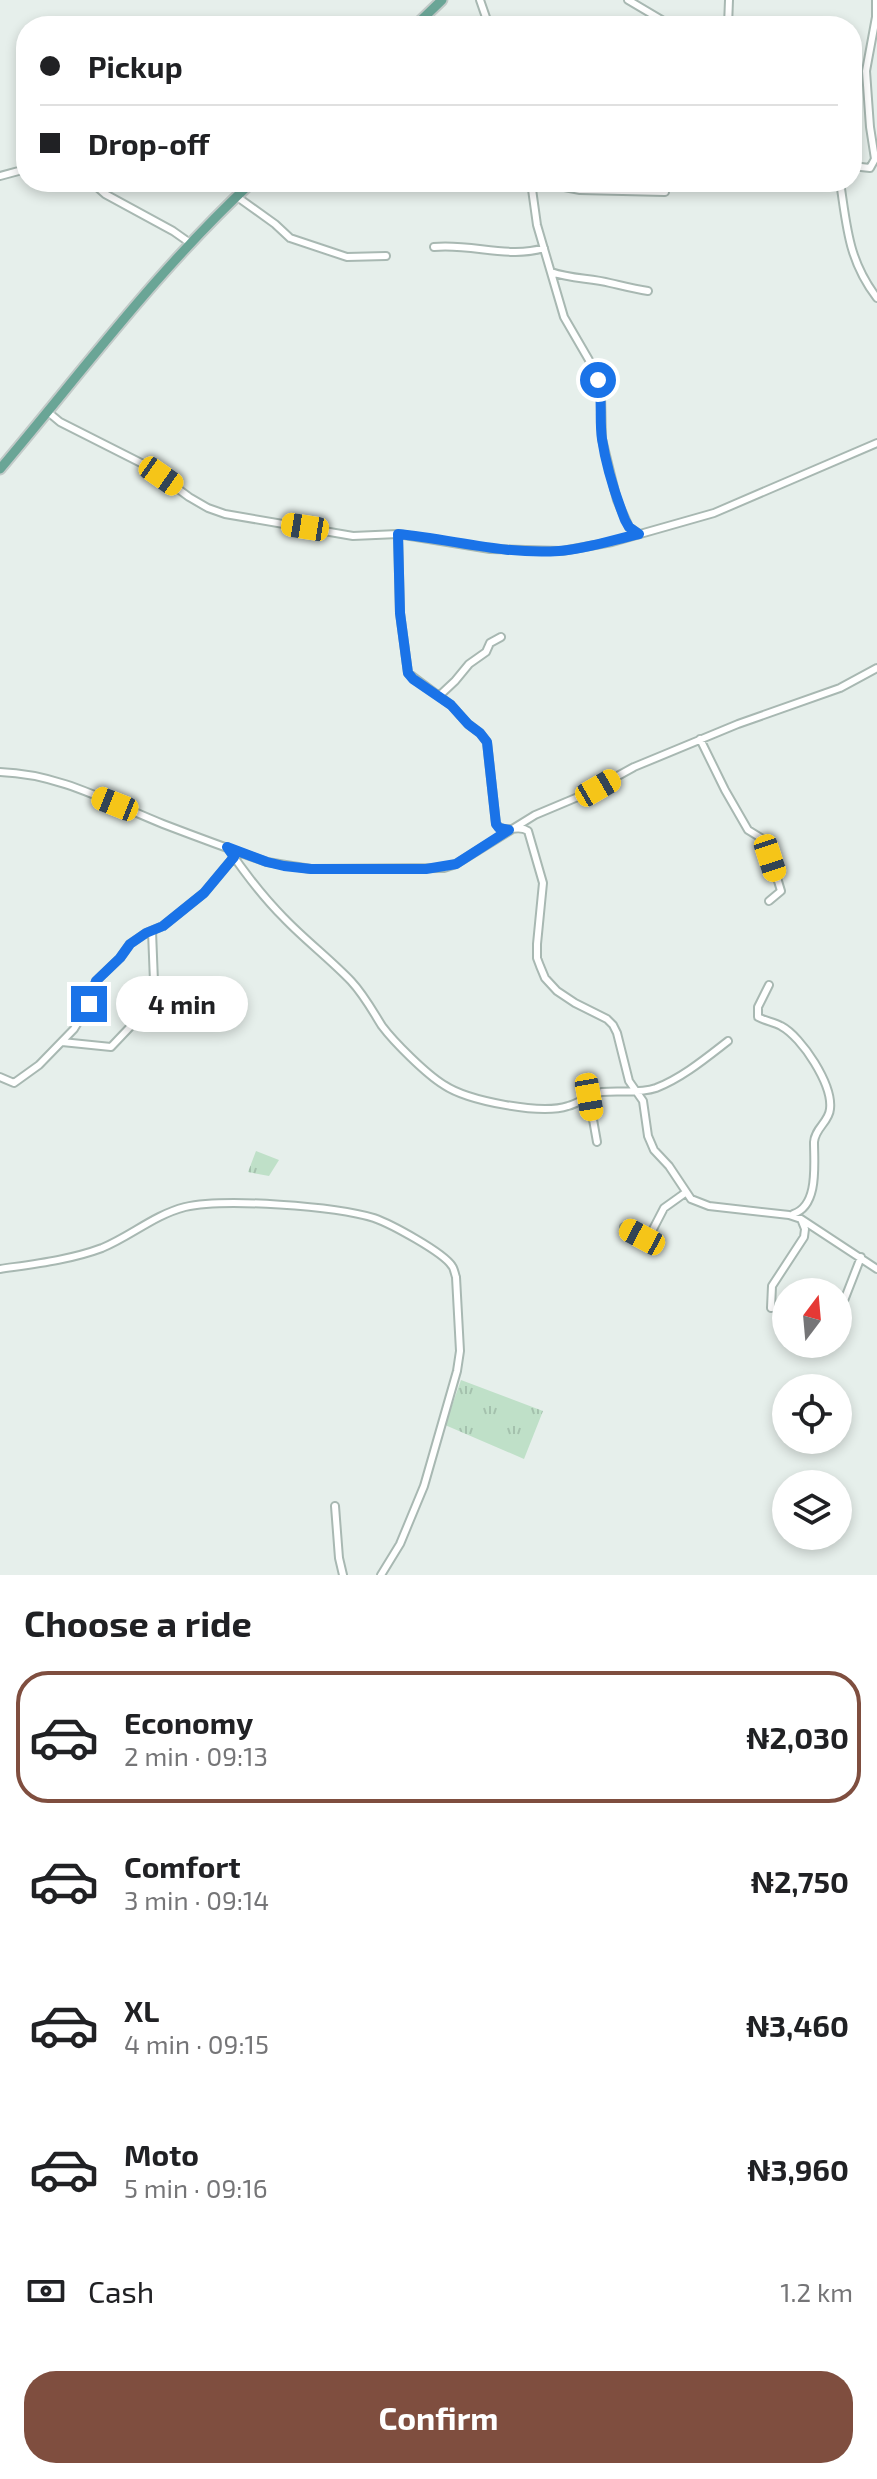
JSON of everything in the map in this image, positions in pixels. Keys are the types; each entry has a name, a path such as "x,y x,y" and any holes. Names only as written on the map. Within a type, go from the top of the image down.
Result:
{"main road":[{"path":"425,16 442,0"},
{"path":"0,469 149,289 241,192"}],"street":[{"path":"628,0 655,16"},
{"path":"862,167 870,168 875,159 866,71 876,0"},
{"path":"103,192 190,243"},
{"path":"532,192 537,225 564,317 598,380 602,439 625,520 639,534"},
{"path":"841,192 853,254 860,274 877,296"},
{"path":"236,196 290,238 347,257 386,256"},
{"path":"434,247 449,245 511,252 544,248"},
{"path":"551,272 568,278 648,291"},
{"path":"48,412 60,422 147,466 208,508 225,514 353,536 398,534 490,549 530,552 579,549 714,513 877,443"},
{"path":"398,534 399,600 406,667 413,679 451,705 487,742 496,824 499,828 528,831 543,883 537,944 540,966 545,978 557,991 613,1025 626,1071 646,1111 650,1143 691,1199 709,1206 801,1219 877,1269"},
{"path":"439,696 469,664 486,652 490,643 501,637"},
{"path":"0,772 47,777 72,784 166,825 284,866 311,869 426,869 456,864 509,830 555,805 598,788 634,767 700,739 840,688 877,668"},
{"path":"700,739 748,830 766,841 781,891 769,901"},
{"path":"227,847 248,878 284,918 351,981 399,1045 444,1086 471,1097 519,1107 555,1109 599,1093 637,1092 658,1087 693,1067 728,1041"},
{"path":"0,1077 14,1083 39,1065 74,1029 89,1004 96,981 130,944 163,926 204,893 234,857"},
{"path":"62,1042 111,1047 130,1027 145,1004 154,982 152,931"},
{"path":"769,985 758,1007 758,1017 781,1026 797,1037 820,1075 830,1103 828,1116 816,1132 814,1168 806,1204 796,1214 789,1215"},
{"path":"589,1097 597,1142"},
{"path":"624,1227 642,1237 650,1235 664,1208 685,1193"},
{"path":"0,1269 67,1258 102,1248 156,1218 186,1207 231,1203 337,1211 375,1219 438,1254 453,1266 460,1351 457,1371 424,1486 400,1544 381,1575"},
{"path":"771,1308 772,1286 804,1237 801,1219"},
{"path":"852,1280 861,1257"},
{"path":"335,1506 343,1575"}],"green space":[{"path":"256,1151 279,1160 269,1176 248,1172"},
{"path":"461,1380 543,1411 524,1459 445,1425"}],"route":[{"path":"89,1004 96,981 130,944 163,926 204,893 234,857 227,847 267,862 311,869 444,868 456,864 509,830 496,824 487,742 451,705 408,673 400,613 398,534 490,549 530,552 579,549 639,534 629,527 617,500 602,439 598,380"}]}
